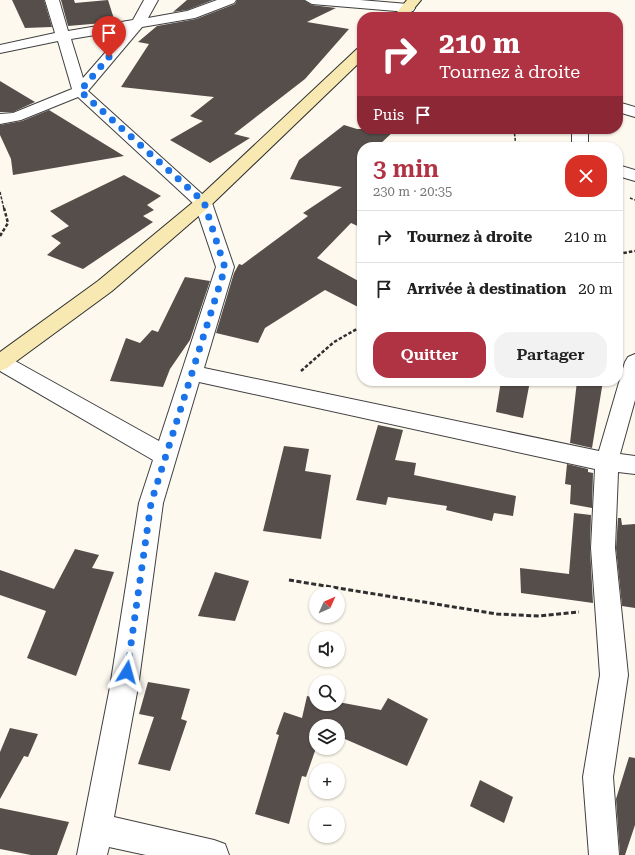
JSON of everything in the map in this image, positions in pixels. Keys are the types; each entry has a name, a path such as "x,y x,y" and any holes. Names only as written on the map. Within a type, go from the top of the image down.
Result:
{"main road":[{"path":"1,362 105,286 204,202 357,57"}],"street":[{"path":"52,0 80,91 204,202 225,268 151,503 124,687 95,842 214,855"},
{"path":"0,118 16,117 80,91 138,23 151,0"},
{"path":"0,49 63,36 190,15 229,0"},
{"path":"312,0 408,8"},
{"path":"623,108 635,112"},
{"path":"623,172 635,176"},
{"path":"1,362 166,456"},
{"path":"604,855 598,777 614,675 603,548 607,462 635,362"},
{"path":"191,373 607,462 635,466"}],"path":[{"path":"0,192 8,222 0,236"},
{"path":"623,253 635,251"},
{"path":"297,375 334,342 357,329"},
{"path":"289,580 324,588 489,612 559,616 608,605"}],"building":[{"path":"12,0 44,0 52,27 25,28"},
{"path":"61,0 74,0 75,3 108,0 115,22 68,26"},
{"path":"187,0 213,0 187,10 173,12"},
{"path":"237,0 304,0 312,5 336,8 307,22 349,29 305,79 234,134 250,138 210,163 170,140 203,121 190,116 214,97 121,87 149,44 138,42 157,26 196,19 235,4"},
{"path":"0,81 35,102 13,112 0,112"},
{"path":"49,110 124,156 13,175 11,159 0,135 0,125 22,121"},
{"path":"344,125 357,129 357,134 391,134 382,142 357,142 357,226 351,223 317,258 357,280 357,306 325,290 265,328 258,343 216,333 234,273 239,264 242,265 308,216 303,213 342,187 290,179 299,160"},
{"path":"124,175 161,196 147,205 154,210 143,216 153,222 83,269 47,255 61,243 51,236 69,226 50,211"},
{"path":"185,277 210,281 190,340 170,369 163,387 110,381 126,338 140,343 152,330 158,332"},
{"path":"500,386 529,386 523,418 496,412"},
{"path":"576,386 602,386 592,448 570,443"},
{"path":"378,425 403,430 395,460 416,463 414,475 516,496 513,516 494,513 492,521 446,510 447,506 388,497 386,505 356,500"},
{"path":"284,446 309,449 305,471 331,475 321,539 263,531"},
{"path":"567,464 588,469 588,472 593,473 592,508 570,504 571,485 565,484"},
{"path":"574,513 591,515 590,548 593,603 521,593 520,568 569,574"},
{"path":"618,518 621,518 622,525 635,524 635,608 622,606 616,548"},
{"path":"75,549 99,555 92,568 114,572 76,676 27,658 46,611 0,595 0,570 54,589"},
{"path":"215,572 249,581 235,621 198,616"},
{"path":"148,682 190,689 181,719 187,721 170,771 138,764 154,717 139,714"},
{"path":"307,696 309,696 309,711 345,711 345,703 381,710 388,698 428,719 407,766 345,739 345,719 309,719 309,755 314,755 311,763 309,763 306,777 302,776 289,824 255,814 279,735 276,734 284,712 302,718"},
{"path":"10,728 38,734 28,757 24,756 0,799 0,752"},
{"path":"629,757 635,758 635,825 625,855 620,855 616,799"},
{"path":"480,780 513,797 504,823 470,806"},
{"path":"0,808 69,822 57,855 31,855 0,849"}],"route":[{"path":"109,57 80,91 204,202 225,268 151,503 127,672"}]}
